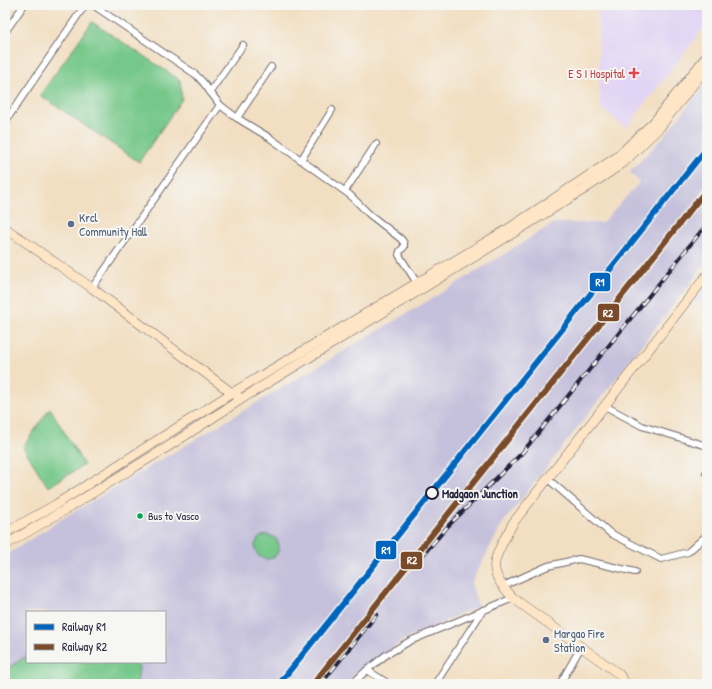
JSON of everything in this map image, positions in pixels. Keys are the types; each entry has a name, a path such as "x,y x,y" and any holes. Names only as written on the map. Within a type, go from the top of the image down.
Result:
{"main road":[{"path":"5,545 157,453 243,398 271,375 416,283 508,229 617,157 654,122 707,56"},
{"path":"6,532 55,505 232,393 271,375 530,223 583,190 623,163 660,127 707,67"},
{"path":"5,228 92,288 232,393 243,398"},
{"path":"626,684 619,674 513,598 503,586 494,569 497,555 513,523 707,275"}],"street":[{"path":"5,32 24,5"},
{"path":"5,122 86,5"},
{"path":"93,5 195,74 220,105 237,118 270,138 350,195 369,214 401,239 404,243 404,247 400,251 399,255 416,283"},
{"path":"210,92 243,45"},
{"path":"237,118 271,67"},
{"path":"92,288 220,105"},
{"path":"301,160 332,110"},
{"path":"345,191 376,144"},
{"path":"605,406 642,426 707,446"},
{"path":"548,479 610,533 661,559 688,552 707,535"},
{"path":"6,532 16,538"},
{"path":"503,586 548,566 579,559 635,572"},
{"path":"352,684 386,655 410,641 513,598"},
{"path":"436,684 483,610"},
{"path":"560,684 581,647"},
{"path":"367,670 389,684"}],"shaded area":[{"name":"E S I Hospital","path":"603,5 707,5 707,24 626,128 600,107 598,14"},
{"name":"Madgaon Junction","path":"707,82 707,262 503,523 471,583 478,606 404,640 358,672 345,684 5,684 5,556 65,517 451,287 554,223 602,223 639,183 630,172 665,135"},
{"path":"707,286 707,307 695,301"}],"green space":[{"path":"92,22 180,80 182,99 139,162 40,95"},
{"path":"50,408 84,465 48,487 23,447"},
{"path":"262,535 272,535 279,542 279,552 272,559 262,559 255,552 255,542"},
{"path":"25,657 26,663 133,663 139,667 137,684 5,684 5,670"}],"railway":[{"path":"279,684 707,148"},
{"path":"313,684 707,189"},
{"path":"421,557 449,525 522,453 707,224"},
{"path":"321,684 377,614"}],"rail line":[{"name":"R1","path":"279,684 707,148"},
{"name":"R2","path":"313,684 707,189"}],"place":[{"name":"E S I Hospital","path":"634,73"},
{"name":"Krcl Community Hall","path":"71,224"},
{"name":"Madgaon Junction","path":"432,493"},
{"name":"Bus to Vasco","path":"140,516"},
{"name":"Margao Fire Station","path":"546,640"}]}
